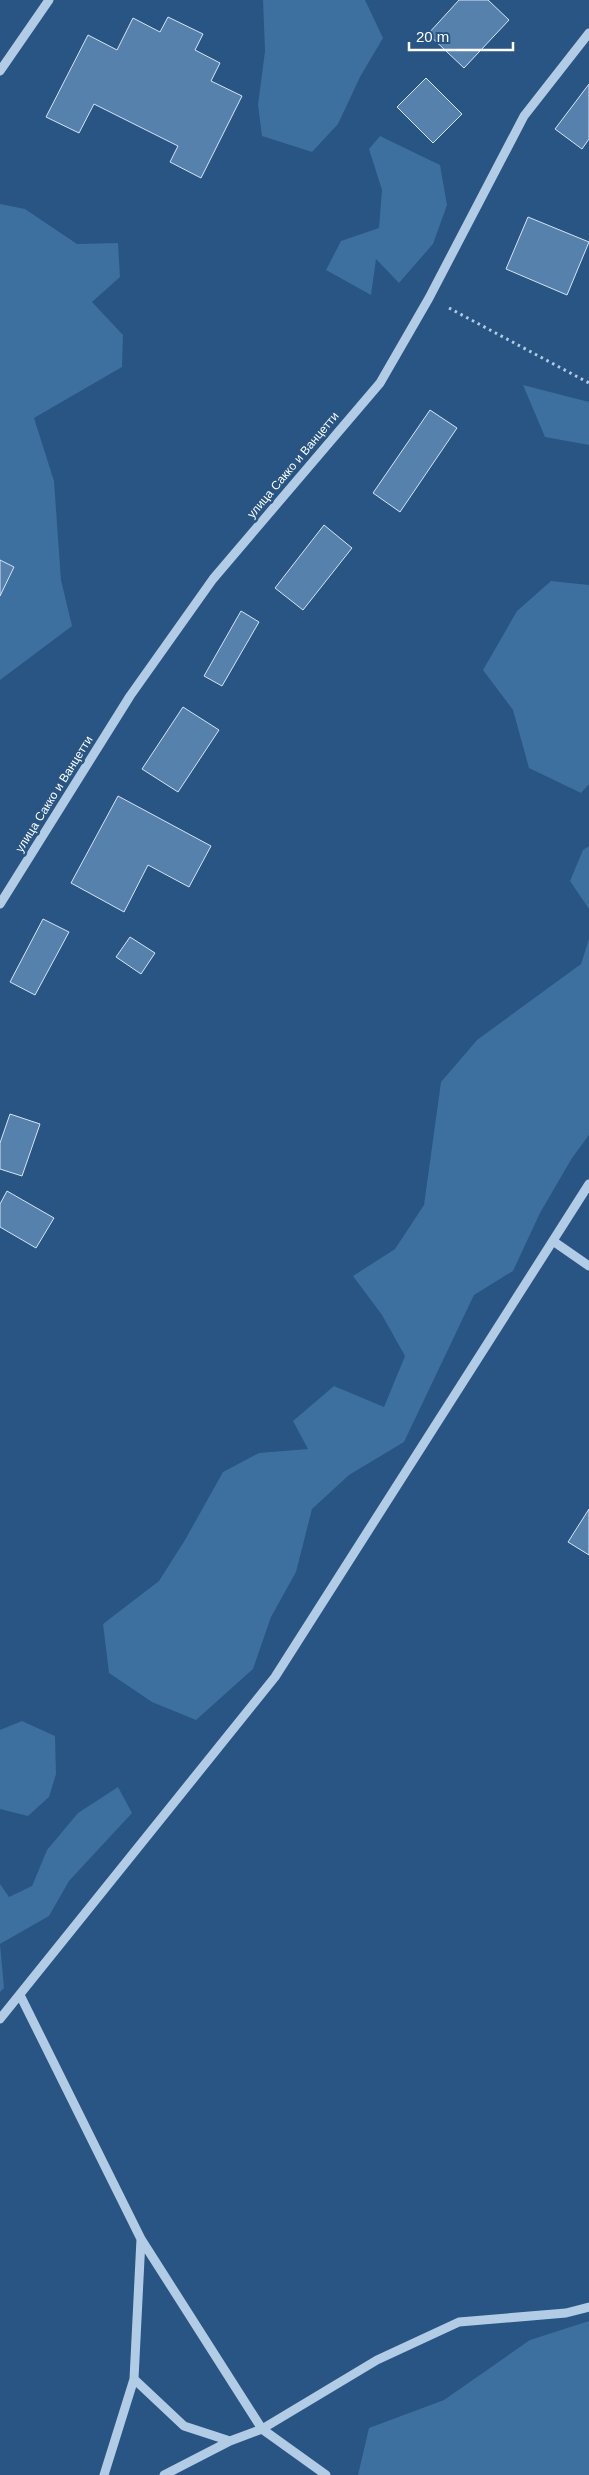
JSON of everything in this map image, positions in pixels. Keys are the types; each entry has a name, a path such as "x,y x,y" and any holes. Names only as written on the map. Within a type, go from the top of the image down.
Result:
{"street":[{"path":"0,71 49,0"},
{"name":"улица Сакко и Ванцетти","path":"0,904 130,696 207,587 380,382 429,298 524,116 589,34"},
{"path":"0,2019 275,1677 589,1184"},
{"path":"553,1241 589,1266"},
{"path":"20,1995 141,2239 262,2429 326,2475"},
{"path":"104,2475 134,2380 141,2239"},
{"path":"164,2475 230,2441 262,2429 377,2360 459,2322 566,2313 589,2307"},
{"path":"134,2380 184,2426 230,2441"}],"path":[{"path":"429,298 589,383"}],"shaded area":[{"path":"263,0 365,0 383,38 360,77 338,124 312,152 262,136 258,105 265,51"},
{"path":"380,136 440,165 447,205 433,244 399,283 376,259 371,295 326,270 341,241 379,228 382,190 369,149"},
{"path":"0,204 25,209 77,244 118,243 120,277 92,302 123,335 122,367 34,418 54,481 61,580 72,626 0,680 0,596 14,567 0,560"},
{"path":"523,385 589,402 589,445 545,437"},
{"path":"551,581 589,585 589,784 581,793 529,768 513,710 483,670 517,611"},
{"path":"589,846 589,909 570,881 583,850"},
{"path":"589,939 589,1135 572,1158 540,1213 513,1271 474,1295 404,1442 349,1475 312,1509 296,1572 271,1617 253,1669 196,1720 152,1702 109,1673 103,1624 159,1581 185,1540 223,1472 259,1453 308,1449 293,1421 334,1386 384,1407 405,1356 382,1315 353,1276 395,1249 424,1205 441,1082 477,1040 581,964"},
{"path":"22,1721 55,1736 56,1774 49,1797 28,1816 0,1809 0,1730"},
{"path":"118,1787 132,1813 69,1881 49,1916 0,1944 0,1884 9,1897 32,1886 47,1850 78,1813"},
{"path":"0,1944 4,1988 0,1992"},
{"path":"589,2321 589,2475 358,2475 369,2428 444,2400 530,2340"}],"building":[{"path":"459,0 488,0 509,20 464,68 428,34"},
{"path":"168,17 203,34 195,50 220,63 211,81 242,96 201,178 170,162 178,146 94,104 79,133 46,117 88,35 117,50 133,18 160,32"},
{"path":"426,78 462,114 433,143 397,107"},
{"path":"589,84 589,139 582,149 555,129"},
{"path":"528,217 589,242 567,295 506,269"},
{"path":"430,410 457,428 400,512 373,493"},
{"path":"324,525 352,548 303,610 275,588"},
{"path":"0,560 14,567 0,596"},
{"path":"241,611 259,622 222,686 204,676"},
{"path":"183,707 219,730 178,792 142,769"},
{"path":"118,796 211,846 189,887 148,865 124,912 71,883"},
{"path":"43,919 69,932 35,995 10,982"},
{"path":"130,937 155,953 141,974 116,957"},
{"path":"10,1114 40,1124 22,1176 0,1169 0,1143"},
{"path":"7,1191 54,1218 36,1248 0,1227 0,1204"},
{"path":"589,1509 589,1555 568,1542"}]}
